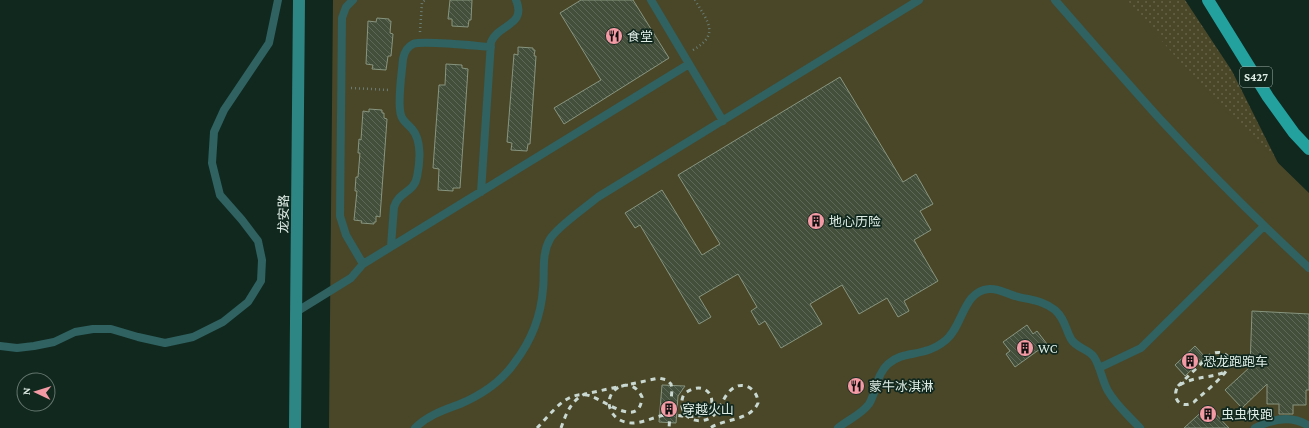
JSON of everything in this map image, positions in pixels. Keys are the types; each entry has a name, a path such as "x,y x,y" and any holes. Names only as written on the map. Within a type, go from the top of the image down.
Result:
{"main road":[{"name":"龙安路","path":"295,428 299,0"},
{"name":"S427","path":"1208,0 1268,97 1294,133 1309,149"}],"lane":[{"path":"0,346 17,348 34,346 54,342 75,332 93,329 111,329 165,343 193,337 223,322 248,302 261,281 262,260 258,241 220,195 212,163 214,132 224,110 269,43 278,0"},
{"path":"353,0 343,12 340,216 346,235 363,264"},
{"path":"481,192 491,47 493,38 499,32 511,25 518,16 518,5 516,0"},
{"path":"415,428 435,414 484,392 514,364 531,337 537,321 541,306 543,261 545,250 550,238 559,229 598,197 919,0"},
{"path":"1054,0 1159,117 1264,226 1309,268"},
{"path":"653,1 723,121"},
{"path":"391,246 394,208 396,202 399,197 411,189 417,177 418,140 416,133 400,115 400,91 404,53 408,48 419,43 491,47"},
{"path":"296,312 351,278 363,264 391,246 689,64"},
{"path":"1099,368 1141,348 1264,226"},
{"path":"838,428 868,405 872,398 877,379 882,370 889,363 905,354 925,352 939,345 954,334 966,306 971,299 977,294 990,289 1047,304 1066,324 1072,340 1094,356 1108,390 1140,428"},
{"path":"1255,428 1274,420 1285,419 1309,426"}],"path":[{"path":"419,43 422,2 425,0"},
{"path":"684,56 704,43 708,38 709,30 707,21 695,0"},
{"path":"342,88 400,91"}],"shaded area":[{"path":"333,0 1127,0 1222,108 1309,193 1309,428 329,428"},
{"path":"1063,0 1185,0 1232,71 1279,165 1309,194"}],"building":[{"path":"450,0 472,0 471,20 469,20 468,27 452,26 452,19 448,19"},
{"name":"食堂","path":"581,0 633,0 669,58 564,124 554,108 601,80 560,13"},
{"path":"377,18 389,19 389,21 391,21 390,33 393,34 391,56 388,56 386,70 372,69 373,65 366,64 368,21 376,22"},
{"path":"518,47 533,48 533,50 535,50 534,56 536,56 530,144 528,144 527,151 511,150 512,143 507,142 514,54 518,55"},
{"path":"446,64 462,65 462,68 468,69 460,188 453,188 453,191 438,190 439,169 433,168 439,85 445,85"},
{"name":"地心历险","path":"840,77 903,182 916,174 933,204 920,211 931,230 914,240 938,281 904,301 909,311 898,317 887,298 859,314 842,285 810,304 822,324 781,348 765,321 759,325 751,311 757,307 738,274 699,297 711,317 699,324 640,225 635,228 625,213 662,190 702,255 720,244 678,175"},
{"path":"369,109 382,110 382,113 384,113 384,118 387,119 380,217 376,216 376,222 374,222 374,224 361,223 362,221 354,220 357,191 355,191 356,177 358,177 360,153 358,153 359,139 361,140 363,111 369,112"},
{"path":"1252,311 1309,314 1309,390 1306,390 1306,405 1293,405 1293,414 1279,414 1279,404 1267,404 1267,384 1242,408 1225,390 1250,367"},
{"name":"WC","path":"1027,325 1033,334 1037,331 1047,344 1015,367 1006,354 1010,351 1003,342"},
{"name":"恐龙跑跑车","path":"1195,346 1205,357 1185,376 1175,365"},
{"name":"穿越火山","path":"662,385 685,386 678,396 676,423 659,422"},
{"name":"虫虫快跑","path":"1208,406 1229,428 1184,428"}],"railway":[{"path":"1178,386 1210,355 1214,353 1222,353 1228,357 1228,368 1225,372 1217,381 1194,402 1185,405 1178,402 1176,398 1176,390 1178,386 1191,380 1215,375 1221,373 1226,371"},
{"path":"561,428 567,413 573,404 585,394 659,378 667,380 671,384 672,389 669,428"},
{"path":"537,428 561,404 578,395 591,396 599,400 607,404 615,408 622,411 636,411 640,406 642,397 637,389 624,385 617,388 612,393 610,399 609,406 617,418 624,422 632,423 665,415 674,415 684,416 688,416 693,417 702,415 708,411 711,406 712,400 710,394 706,390 700,388 693,389 684,394 682,407 684,413 688,417 699,421 712,417 729,392 736,386 741,385 749,387 753,390 758,403 754,409 744,416 710,428"}],"place":[{"name":"食堂","path":"614,36"},
{"name":"地心历险","path":"816,221"},
{"name":"WC","path":"1025,348"},
{"name":"恐龙跑跑车","path":"1190,361"},
{"name":"蒙牛冰淇淋","path":"856,386"},
{"name":"穿越火山","path":"669,409"},
{"name":"虫虫快跑","path":"1208,414"}]}
